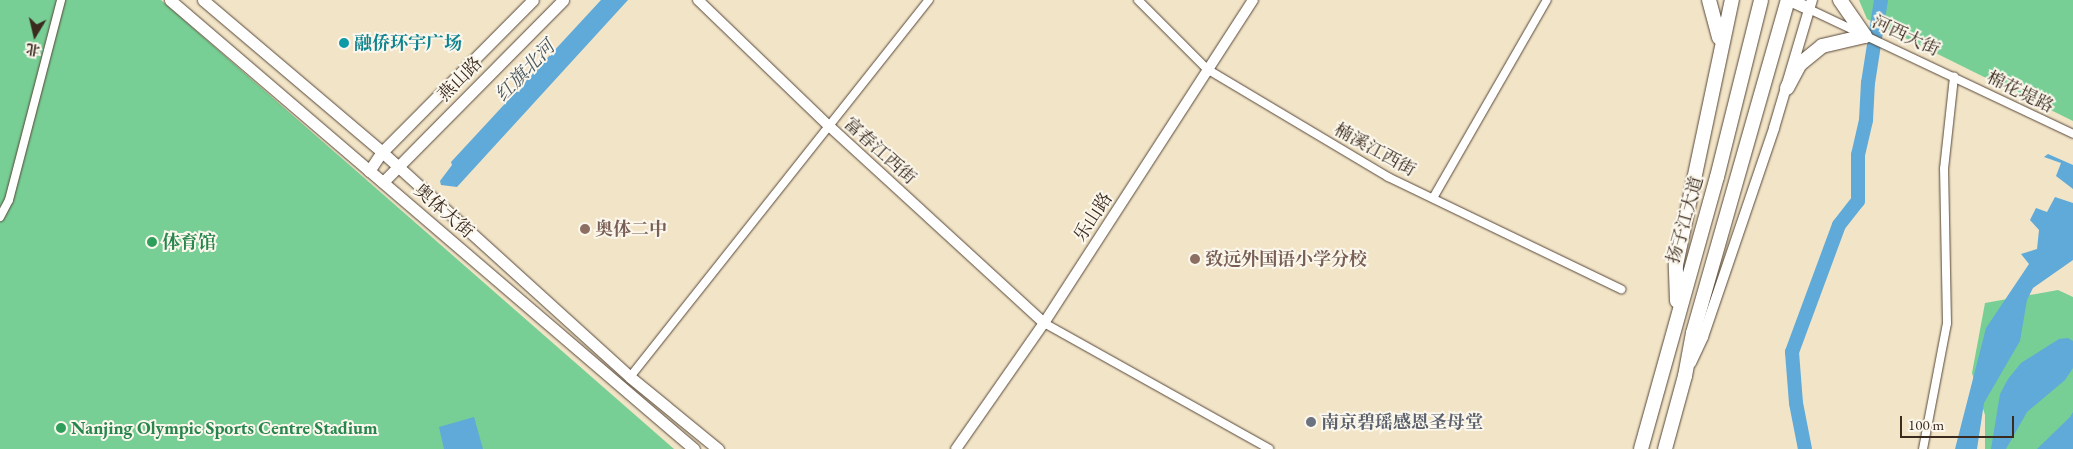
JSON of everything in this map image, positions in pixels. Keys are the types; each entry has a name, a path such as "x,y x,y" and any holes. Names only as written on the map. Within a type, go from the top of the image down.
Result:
{"highway":[{"path":"1709,0 1718,23 1719,56"},
{"path":"1678,313 1676,265 1732,0"},
{"name":"扬子江大道","path":"1641,449 1717,177 1761,0"},
{"path":"1665,449 1685,376 1693,333 1789,0"},
{"path":"1787,88 1800,64 1822,46 1865,36 1840,0"}],"main road":[{"name":"奥体大街","path":"170,0 694,449"},
{"name":"奥体大街","path":"204,0 382,152 630,377 718,449"},
{"name":"燕山路","path":"369,171 382,152 533,0"},
{"name":"燕山路","path":"383,182 563,0"},
{"name":"河西大街","path":"1789,0 1811,5"}],"street":[{"path":"0,217 9,200 61,0"},
{"name":"富春江西街","path":"698,0 828,125 1044,323"},
{"path":"630,377 929,0"},
{"name":"楠溪江西街","path":"1138,0 1207,69 1388,177 1621,289"},
{"name":"乐山路","path":"956,449 1044,323 1253,0"},
{"path":"1433,198 1548,0"},
{"path":"1685,376 1703,337 1787,88 1811,5"},
{"name":"河西大街","path":"1811,5 1865,36 1954,77"},
{"path":"1923,449 1947,323 1944,168 1954,77"},
{"name":"棉花堤路","path":"1954,77 2073,134"},
{"path":"1044,323 1270,449"}],"green space":[{"path":"0,0 161,0 674,449 0,449"},
{"path":"1859,0 2073,0 2073,121 1867,19"},
{"path":"2058,290 2073,297 2073,449 1985,449 1985,415 1972,373 1985,303"}],"water":[{"path":"601,0 628,0 457,187 441,185 440,181 452,165 451,162"},
{"path":"2048,154 2073,165 2073,189 2056,176 2061,163 2044,157"},
{"path":"2055,197 2073,203 2073,260 2033,288 2027,300 2020,341 1984,403 1977,449 1955,449 1986,328 2029,264 2021,254 2037,249 2039,230 2030,220 2036,208 2047,212"},
{"path":"2068,338 2073,341 2073,368 2065,380 2027,412 2006,449 1991,449 2000,394 2008,379 2021,363 2059,339"},
{"path":"2073,412 2073,449 2037,449 2070,417"},
{"path":"474,417 483,449 444,449 439,427"}],"waterway":[{"path":"1805,449 1796,403 1792,352 1839,225 1858,201 1858,155 1866,120 1868,83 1881,0"}],"place":[{"name":"融侨环宇广场","path":"344,43"},
{"name":"奥体二中","path":"585,229"},
{"name":"体育馆","path":"152,242"},
{"name":"致远外国语小学分校","path":"1195,259"},
{"name":"南京碧瑶感恩圣母堂","path":"1311,422"},
{"name":"Nanjing Olympic Sports Centre Stadium","path":"61,428"}],"water label":[{"name":"红旗北河","path":"525,71"}]}
